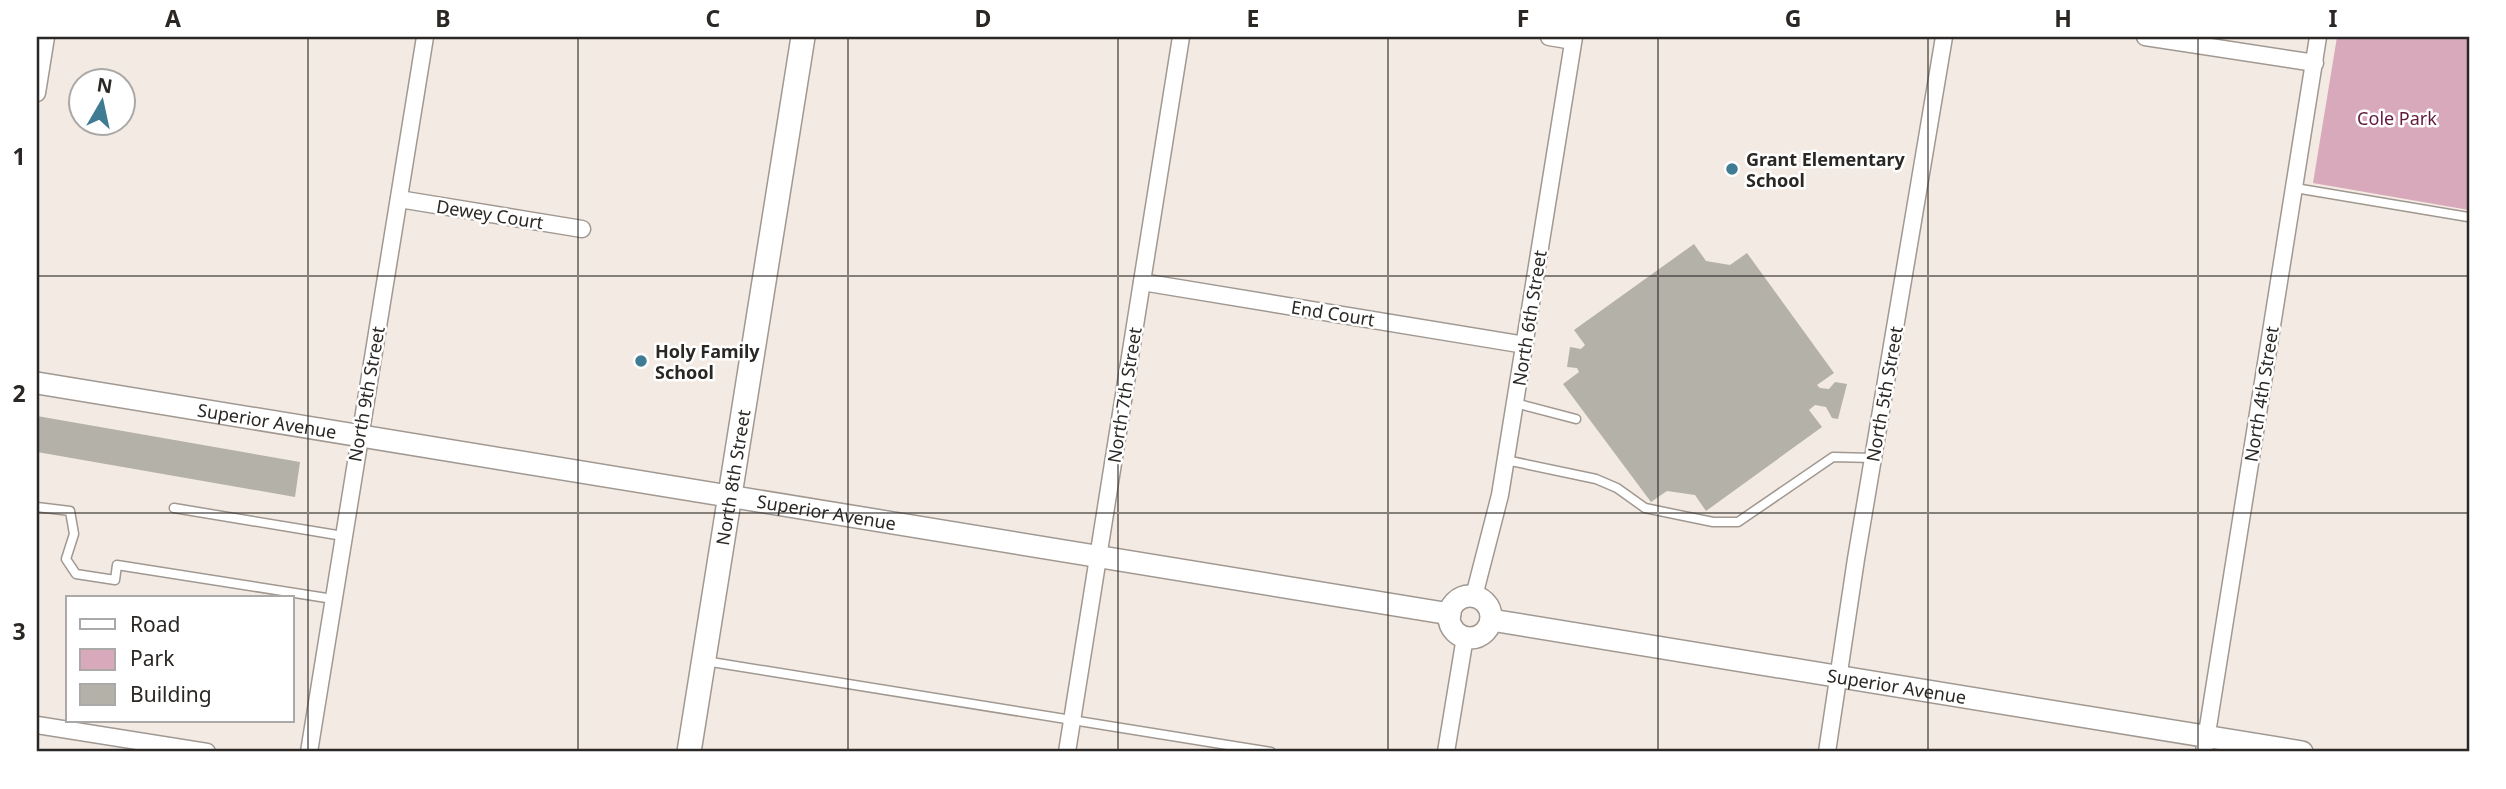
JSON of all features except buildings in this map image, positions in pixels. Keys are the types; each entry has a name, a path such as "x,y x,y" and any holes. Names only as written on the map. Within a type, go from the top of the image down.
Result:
{"main road":[{"name":"North 8th Street","path":"689,752 803,37"}],"street":[{"path":"37,93 46,37"},
{"name":"North 9th Street","path":"309,752 358,436 425,37"},
{"name":"North 7th Street","path":"1067,752 1181,37"},
{"path":"1549,37 1574,39"},
{"name":"North 5th Street","path":"1826,752 1944,37"},
{"path":"2145,37 2315,63"},
{"name":"North 4th Street","path":"2205,744 2318,37"},
{"name":"North 6th Street","path":"1474,596 1506,460 1574,39"},
{"name":"Dewey Court","path":"399,199 582,229"},
{"name":"End Court","path":"1142,282 1525,345"},
{"name":"Superior Avenue","path":"37,383 1450,614"},
{"path":"1474,596 1489,607 1490,620 1484,632 1465,637 1455,631 1450,614 1455,602 1474,596"},
{"name":"Superior Avenue","path":"1490,620 1838,677 2205,744 2302,752"},
{"path":"1446,752 1465,637"},
{"path":"37,725 207,752"}],"lane":[{"path":"2295,188 2468,217"},
{"path":"1515,403 1576,419"},
{"path":"1506,460 1596,479 1617,488 1645,508 1713,522 1738,523 1833,457 1873,458"},
{"path":"37,506 70,511 74,534 66,559 76,574 115,580 117,565 333,599"},
{"path":"174,508 343,536"},
{"path":"702,661 1271,752"}],"green space":[{"name":"Cole Park","path":"2337,37 2469,37 2469,210 2313,183"}],"place":[{"name":"Grant Elementary School","path":"1732,169"},
{"name":"Holy Family School","path":"641,361"}]}
